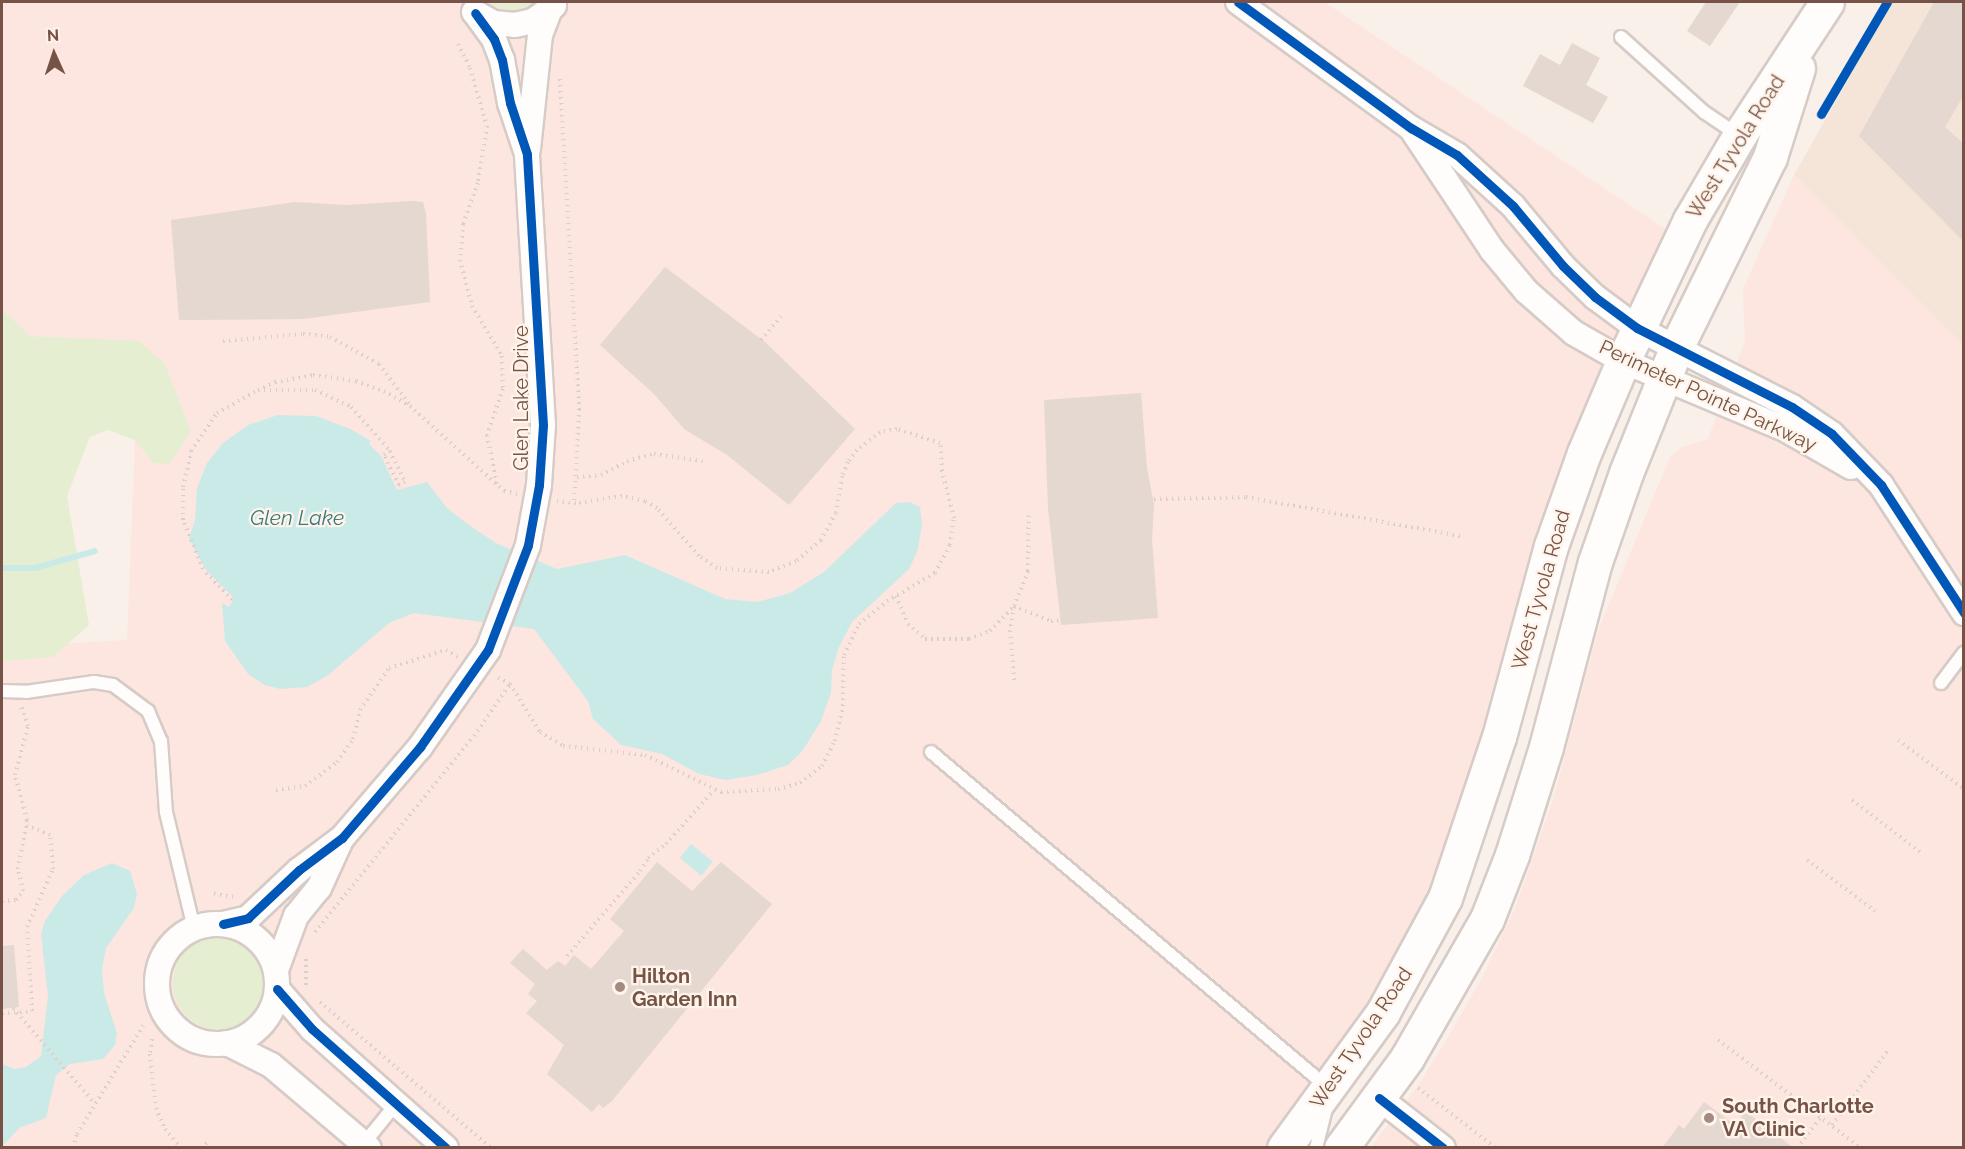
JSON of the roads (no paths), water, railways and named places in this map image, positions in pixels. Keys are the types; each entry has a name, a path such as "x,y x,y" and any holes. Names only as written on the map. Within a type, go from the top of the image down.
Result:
{"main road":[{"name":"West Tyvola Road","path":"1284,1148 1330,1089 1383,1012 1445,898 1499,737 1551,546 1584,453 1637,328 1690,220 1739,136 1809,34 1827,2"},
{"name":"West Tyvola Road","path":"1341,1148 1379,1098 1452,981 1495,897 1546,747 1595,562 1663,378 1770,157 1809,34"},
{"path":"1379,1098 1372,1079 1373,1065 1438,953 1445,898"}],"street":[{"name":"Perimeter Pointe Parkway","path":"1238,2 1411,128 1457,155 1480,174 1563,266 1595,297 1637,328 1677,346 1832,434 1881,485 1964,613"},
{"path":"470,7 494,23 515,25 554,6"},
{"name":"Glen Lake Drive","path":"223,924 248,918 299,870 342,838 420,747 488,650 515,587 537,500 543,413 527,154 540,35 554,6"},
{"name":"Glen Lake Drive","path":"470,7 502,60 510,103 527,154"},
{"name":"Perimeter Pointe Parkway","path":"1411,128 1492,250 1526,291 1574,333 1623,361 1787,430 1881,485"},
{"name":"Glen Lake Drive","path":"277,980 296,916 319,888 342,838"},
{"path":"277,980 263,1023 246,1036 226,1043 206,1042 186,1035 170,1021 160,1003 157,982 161,962 172,944 194,929 223,924 241,928 257,939 277,980 312,1029 446,1148"},
{"path":"226,1043 271,1065 364,1146"},
{"path":"1379,1098 1443,1148"}],"lane":[{"path":"1621,37 1704,112 1739,136"},
{"path":"1941,683 1964,653"},
{"path":"2,691 15,692 94,681 113,685 148,711 161,741 166,812 194,929"},
{"path":"931,752 1330,1089 1323,1134 1316,1148"},
{"path":"364,1146 396,1104"}],"water":[{"name":"Glen Lake","path":"278,415 316,416 350,429 371,441 369,444 381,456 397,490 427,482 447,508 469,525 496,543 557,569 625,555 725,599 757,602 790,593 824,572 896,503 910,502 920,507 922,525 917,552 909,569 852,622 839,647 832,670 831,693 821,721 803,750 788,765 757,775 725,780 699,774 662,754 621,745 593,719 588,701 534,629 414,613 389,623 327,676 307,687 280,689 265,685 248,674 225,641 222,603 229,607 234,598 206,570 189,539 195,520 197,488 207,463 223,443 248,425"},
{"path":"691,844 713,862 701,876 680,858"},
{"path":"112,863 130,871 137,894 134,908 106,948 102,969 104,993 117,1033 115,1045 103,1059 70,1064 56,1075 46,1118 19,1128 2,1147 2,1064 15,1069 26,1067 41,1056 48,996 41,934 45,921 62,896 84,875"}],"waterway":[{"path":"2,568 35,568 95,551"}],"place":[{"name":"Hilton Garden Inn","path":"620,987"},
{"name":"South Charlotte VA Clinic","path":"1709,1118"}]}
